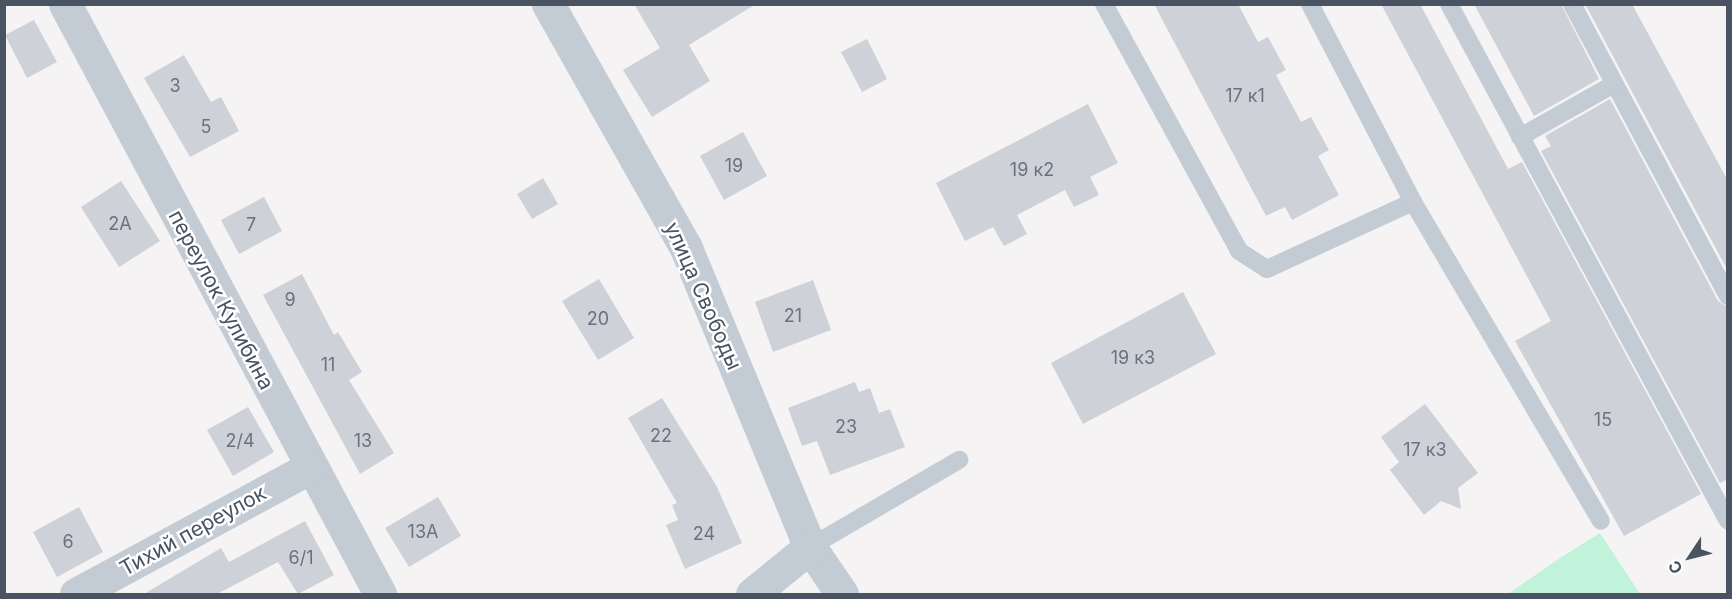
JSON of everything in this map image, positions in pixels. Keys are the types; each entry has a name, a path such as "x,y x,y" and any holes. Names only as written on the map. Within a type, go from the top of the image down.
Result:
{"street":[{"name":"переулок Кулибина","path":"65,4 309,468 380,594"},
{"name":"улица Свободы","path":"548,4 686,248 810,547 842,594"},
{"name":"Тихий переулок","path":"76,594 309,468"},
{"path":"752,594 810,547"}],"lane":[{"path":"1104,4 1239,251 1267,270 1413,202"},
{"path":"1310,4 1413,202 1601,521"},
{"path":"1449,4 1728,521"},
{"path":"1572,4 1728,296"},
{"path":"1520,137 1614,84"},
{"path":"810,547 959,460"}],"green space":[{"path":"1600,533 1640,594 1508,594 1560,558"}],"building":[{"path":"634,4 756,4 689,45 710,81 652,117 623,70 660,48"},
{"path":"1154,4 1238,4 1258,42 1268,37 1286,70 1276,75 1301,122 1311,117 1329,150 1318,156 1339,195 1292,220 1285,207 1266,216"},
{"path":"1381,4 1420,4 1508,169 1522,162 1701,494 1624,536 1515,341 1551,321"},
{"path":"1474,4 1561,4 1599,79 1534,116"},
{"path":"1585,4 1632,4 1728,181 1728,271"},
{"path":"34,20 57,62 27,78 5,35"},
{"path":"867,39 887,79 862,92 841,52"},
{"path":"184,55 211,102 221,97 239,131 190,157 144,78"},
{"path":"1610,99 1718,301 1728,307 1728,479 1720,483 1541,151 1551,146 1545,136"},
{"path":"1088,104 1118,163 1090,177 1099,195 1074,207 1065,190 1017,215 1027,234 1004,246 993,227 965,241 936,183"},
{"path":"743,132 767,176 724,200 700,156"},
{"path":"543,178 558,204 532,219 517,194"},
{"path":"121,181 160,241 119,267 81,207"},
{"path":"264,197 282,231 239,254 221,220"},
{"path":"302,274 334,335 338,332 362,372 349,380 394,453 360,474 263,295"},
{"path":"599,279 634,338 598,360 562,301"},
{"path":"813,280 831,330 773,352 755,302"},
{"path":"1183,292 1216,354 1083,424 1051,363"},
{"path":"855,382 859,392 870,388 879,413 890,409 905,447 830,475 817,441 802,446 788,408"},
{"path":"662,398 716,485 742,543 685,569 666,525 678,520 672,505 677,503 628,418"},
{"path":"1425,404 1478,473 1458,488 1461,509 1441,501 1424,515 1390,470 1399,462 1381,437"},
{"path":"248,407 274,452 233,476 207,430"},
{"path":"438,497 461,536 409,567 385,528"},
{"path":"79,507 103,552 57,577 33,532"},
{"path":"305,521 334,575 298,594 278,562 217,594 144,594 221,548 229,562"}]}
